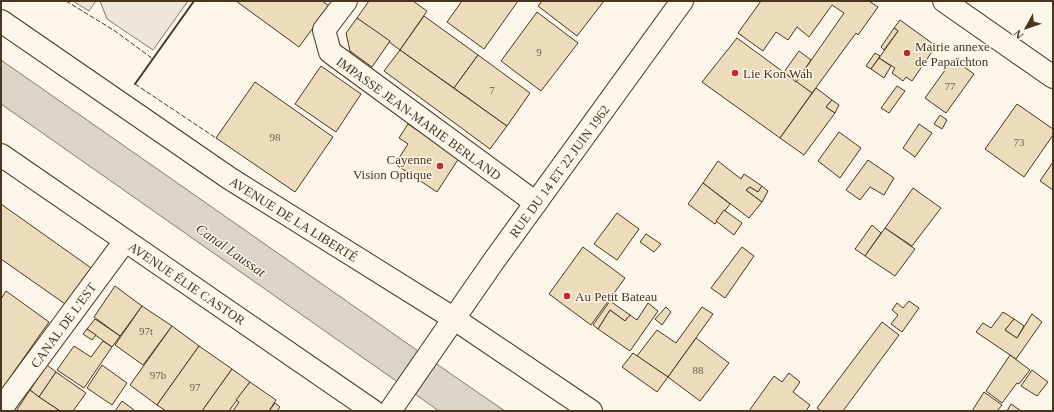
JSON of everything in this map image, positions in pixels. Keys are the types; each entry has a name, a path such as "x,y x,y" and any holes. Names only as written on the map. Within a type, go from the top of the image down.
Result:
{"street":[{"name":"IMPASSE JEAN-MARIE BERLAND","path":"346,1 324,30 330,52 536,203"},
{"name":"RUE DU 14 ET 22 JUIN 1962","path":"396,403 453,318 682,1"},
{"path":"944,1 1053,77"},
{"name":"AVENUE DE LA LIBERTÉ","path":"1,21 229,178 453,318 591,411"},
{"name":"AVENUE ÉLIE CASTOR","path":"1,156 373,411"},
{"name":"CANAL DE L'EST","path":"1,409 125,241"}],"shaded area":[{"path":"73,1 96,1 89,11"},
{"path":"100,1 188,1 153,50 107,19"}],"water":[{"name":"Canal Laussat","path":"1,60 505,411 439,411 1,104"}],"building":[{"path":"236,1 322,1 329,6 299,47"},
{"path":"369,1 413,1 427,11 400,50 357,18"},
{"path":"462,1 518,1 484,49 447,22"},
{"path":"542,1 604,1 577,36 538,6"},
{"path":"761,1 869,1 878,7 858,35 856,33 812,93 796,82 844,13 832,5 809,37 797,27 788,40 776,32 763,51 738,33"},
{"path":"537,12 578,43 541,91 501,61"},
{"path":"424,16 478,55 454,88 400,50"},
{"path":"357,18 390,41 372,67 350,51 346,33"},
{"name":"Mairie annexe de Papaïchton","path":"900,20 936,46 912,81 906,77 903,81 892,73 895,68 879,58 898,31 894,28"},
{"path":"894,28 898,31 884,50 881,47"},
{"path":"737,38 812,93 780,138 702,82"},
{"path":"400,50 507,126 490,149 384,71"},
{"path":"799,51 811,60 796,82 784,72"},
{"path":"875,53 880,56 871,69 866,66"},
{"path":"478,55 530,93 507,126 454,88"},
{"path":"879,58 891,66 884,78 871,69"},
{"path":"953,59 974,74 946,113 925,98"},
{"path":"321,66 361,94 336,132 295,104"},
{"path":"255,82 333,137 295,192 216,138"},
{"path":"897,86 905,91 889,113 881,108"},
{"path":"816,88 832,100 826,107 835,113 804,155 780,138"},
{"path":"832,100 839,105 835,113 826,107"},
{"path":"1017,104 1053,129 1053,135 1024,177 985,149"},
{"path":"940,115 947,120 942,129 934,124"},
{"path":"408,124 459,158 437,192 395,164 408,144 399,138"},
{"path":"919,124 932,133 915,157 903,148"},
{"path":"839,132 861,148 840,178 818,161"},
{"path":"868,160 894,178 884,195 870,187 860,200 846,190"},
{"path":"718,161 741,179 744,174 762,186 758,192 750,187 746,190 762,202 749,218 703,183"},
{"path":"1053,162 1053,190 1040,181"},
{"path":"703,183 730,204 715,224 688,204"},
{"path":"762,186 768,191 762,202 746,190 750,187 758,192"},
{"path":"913,188 941,208 912,246 885,228"},
{"path":"1,204 94,270 68,306 1,259"},
{"path":"724,210 742,223 734,235 716,221"},
{"path":"617,213 639,229 617,260 594,244"},
{"path":"872,225 881,233 865,256 855,249"},
{"path":"885,228 915,249 895,276 865,256"},
{"path":"646,234 661,244 654,252 640,242"},
{"path":"583,247 625,278 591,325 549,294"},
{"path":"742,247 754,256 725,298 711,288"},
{"path":"115,286 142,306 120,336 94,317"},
{"path":"6,291 49,322 1,390 1,299"},
{"path":"610,301 630,315 625,321 610,310 598,329 593,325"},
{"path":"909,301 919,308 902,332 891,324 898,315 892,310 897,303 903,308"},
{"path":"648,303 658,311 630,351 598,329 610,310 625,321 630,315 637,320"},
{"path":"142,306 172,326 143,365 115,345"},
{"path":"666,307 671,312 662,325 655,319"},
{"path":"702,307 713,314 668,377 637,356 657,330 676,343"},
{"path":"1003,312 1014,319 1005,330 1017,338 1032,314 1042,322 1016,359 976,332 983,323 991,328"},
{"path":"95,319 120,336 112,347 87,329"},
{"path":"1014,319 1024,326 1017,338 1005,330"},
{"path":"882,322 899,335 843,411 821,411 817,408"},
{"path":"172,326 199,346 157,405 130,385"},
{"path":"87,329 96,335 92,340 83,334"},
{"path":"696,338 729,363 700,401 668,377"},
{"path":"103,341 112,347 84,388 57,370 74,346 91,357"},
{"path":"199,346 232,369 202,411 166,411 157,405"},
{"path":"633,353 668,377 657,392 622,367"},
{"path":"1010,355 1030,370 1019,384 1017,383 1002,403 986,391"},
{"path":"47,365 56,372 39,397 30,390"},
{"path":"102,365 127,383 112,405 87,388"},
{"path":"232,369 250,382 229,411 202,411"},
{"path":"1032,370 1048,382 1037,396 1021,386"},
{"path":"56,372 86,393 73,411 60,411 39,397"},
{"path":"789,373 800,382 793,392 810,405 806,411 749,411 774,376 782,382"},
{"path":"250,382 276,400 269,411 233,411 239,402 236,400"},
{"path":"30,390 39,397 60,411 16,411"},
{"path":"984,392 1002,405 997,411 972,411"},
{"path":"122,401 134,410 134,411 115,411"},
{"path":"275,403 280,407 277,411 269,411"},
{"path":"1011,404 1021,411 1007,411"}],"fence":[{"path":"66,1 115,31 153,59"},
{"path":"135,84 216,138"}],"wall":[{"path":"135,84 194,1"}],"place":[{"name":"Mairie annexe de Papaïchton","path":"907,53"},
{"name":"Lie Kon Wah","path":"735,73"},
{"name":"Cayenne Vision Optique","path":"440,166"},
{"name":"Au Petit Bateau","path":"567,296"}]}
